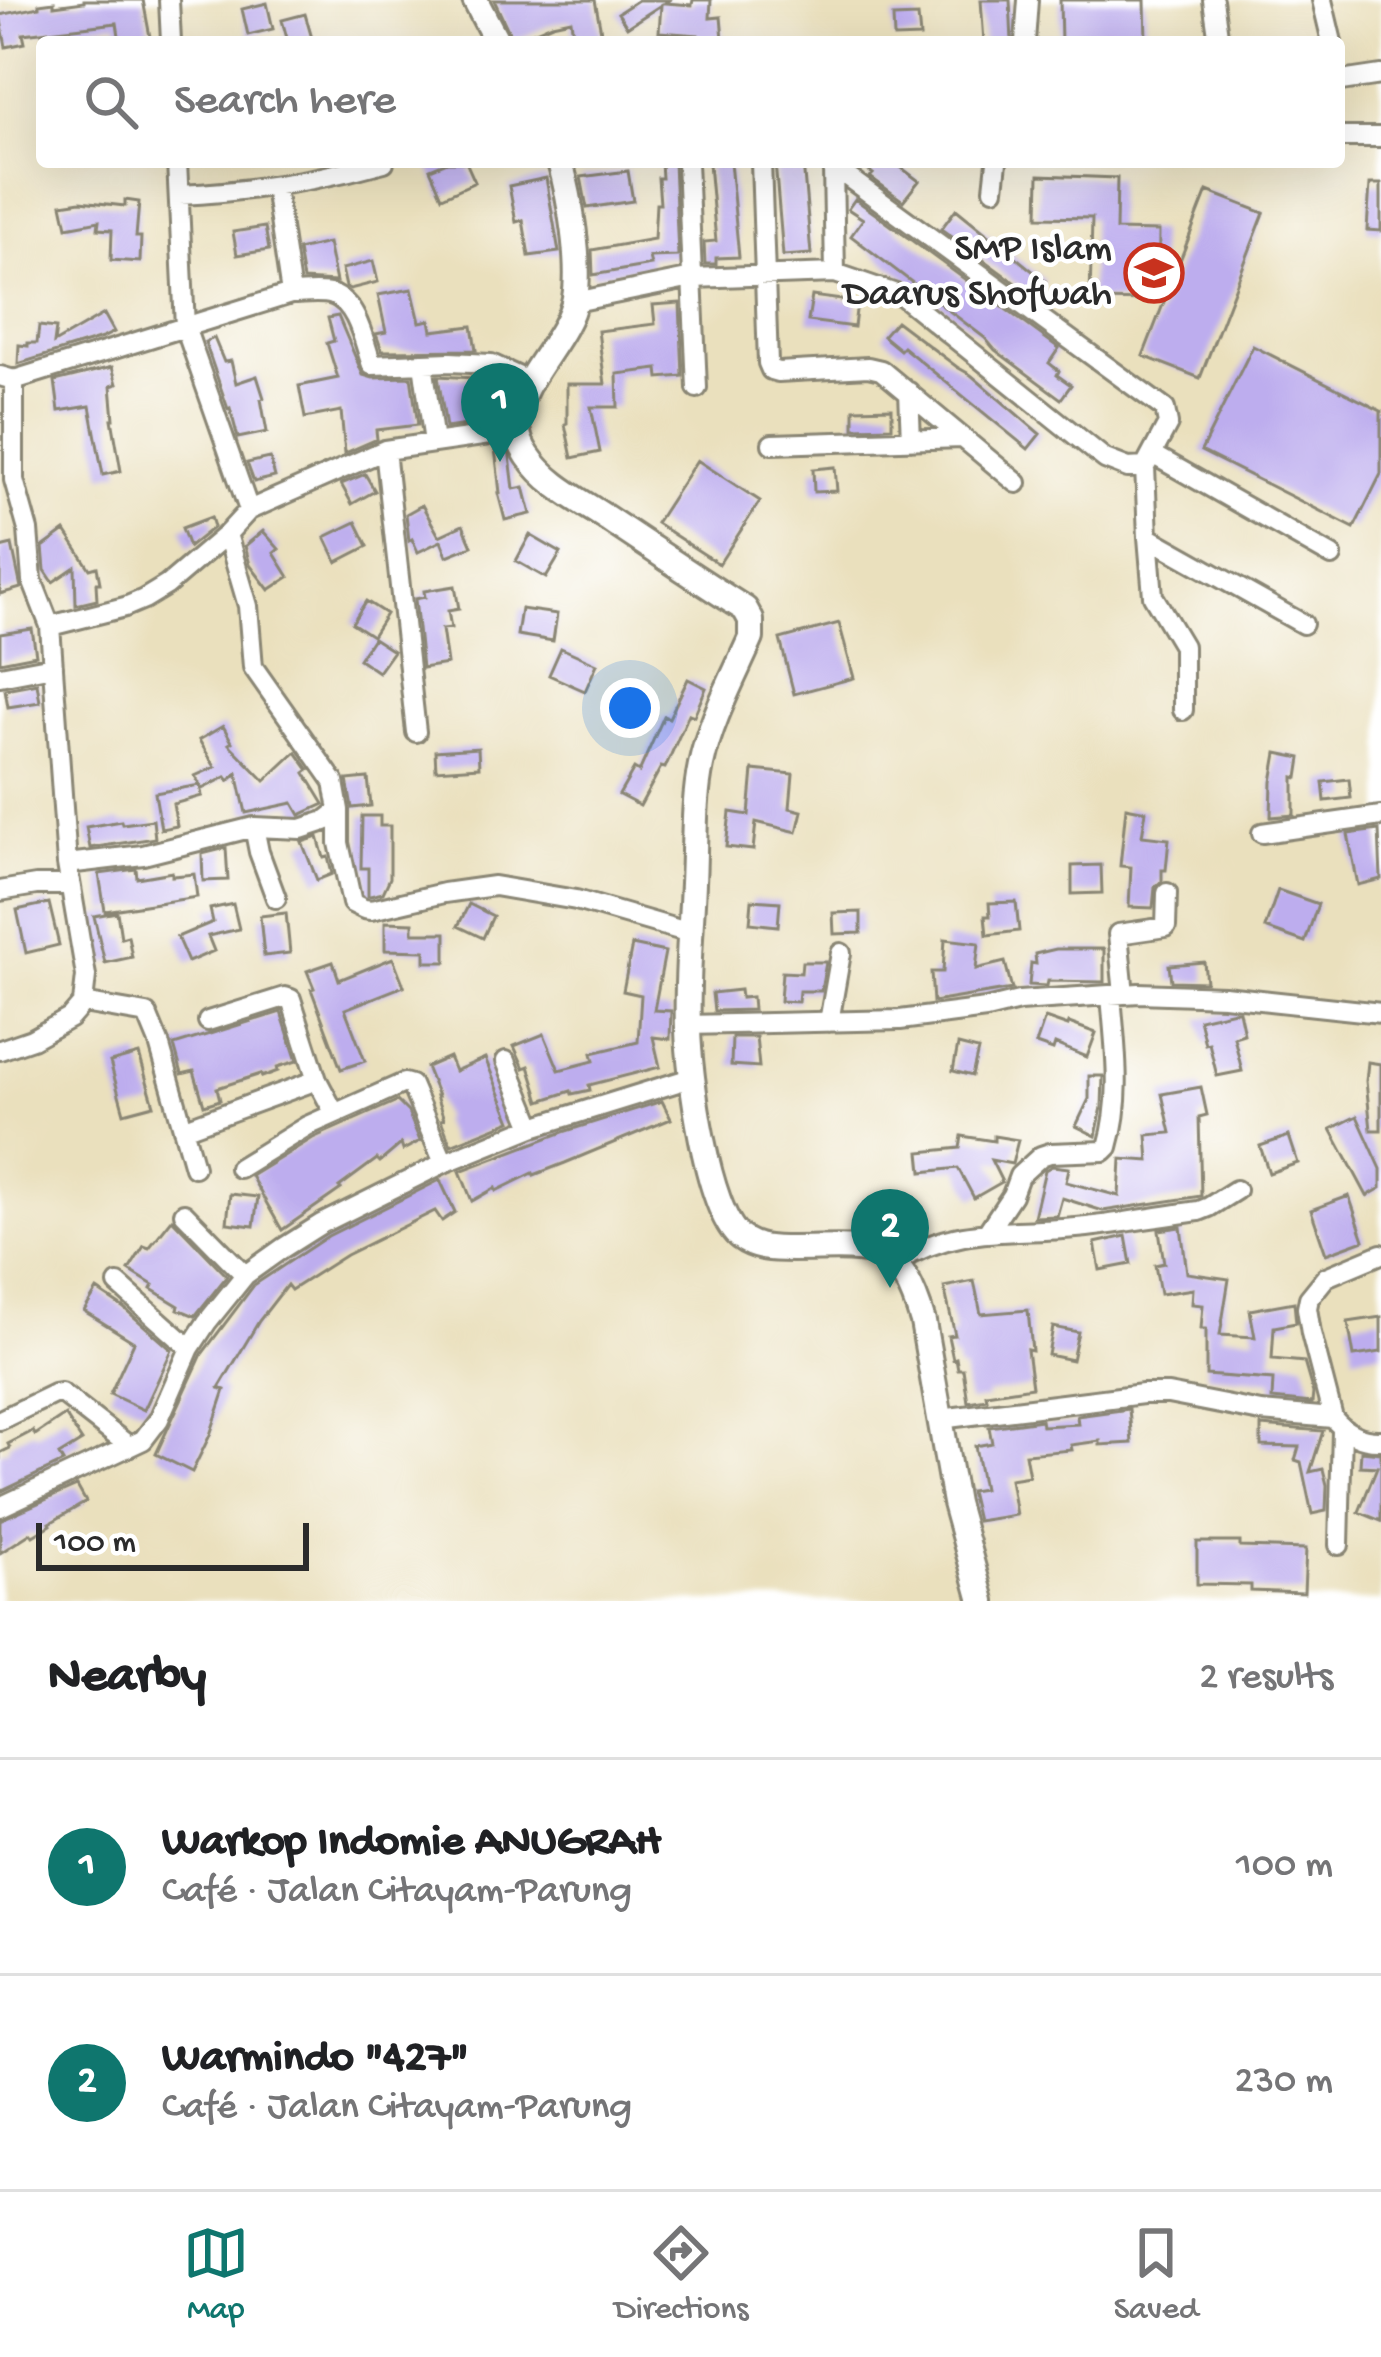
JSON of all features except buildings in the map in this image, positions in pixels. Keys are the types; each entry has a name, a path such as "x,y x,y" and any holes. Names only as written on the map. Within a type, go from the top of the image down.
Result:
{"street":[{"path":"170,0 172,36"},
{"path":"475,0 493,36"},
{"path":"1025,36 1028,0"},
{"path":"1213,0 1218,36"},
{"path":"1322,0 1331,36"},
{"path":"1345,79 1381,75"},
{"path":"1345,137 1381,136"},
{"path":"177,168 184,327 250,509"},
{"path":"179,194 274,187 362,168"},
{"path":"561,168 578,272 575,302 522,394 517,431 525,453 568,494 745,609 751,620 751,638 700,767 687,1025 691,1078 716,1197 737,1235 758,1247 877,1251 895,1263 916,1298 955,1503 982,1601"},
{"path":"687,168 697,388"},
{"path":"760,168 771,370 875,368 1018,483"},
{"path":"830,168 836,273"},
{"path":"834,168 1166,409 1168,424 1149,461 1148,537 1153,596 1183,646 1183,710"},
{"path":"994,189 996,168"},
{"path":"274,187 291,294"},
{"path":"575,302 692,278 836,273 902,296 1105,458 1128,468 1149,461 1332,556"},
{"path":"0,1049 57,1027 83,1004 86,976 69,874 50,626 32,580 28,530 14,480 7,378 291,294 331,294 346,303 372,364 491,364 530,382"},
{"path":"423,363 434,443"},
{"path":"909,392 911,440"},
{"path":"50,626 144,599 250,509 385,450 517,431"},
{"path":"772,444 963,438"},
{"path":"385,450 416,732"},
{"path":"226,534 248,606 253,667 334,782 339,843 352,903 364,909 494,886 576,900 691,934"},
{"path":"1148,537 1303,624"},
{"path":"0,676 52,666"},
{"path":"0,891 254,827 301,829 326,821 339,810"},
{"path":"1262,832 1381,816"},
{"path":"254,827 276,898"},
{"path":"988,1231 1019,1176 1040,1156 1108,1147 1119,1074 1116,938 1123,932 1166,927 1167,893"},
{"path":"830,1022 841,952"},
{"path":"687,1025 900,1020 1019,1001 1118,994 1224,996 1381,1013"},
{"path":"208,1021 291,999 317,1080 334,1112"},
{"path":"83,1004 147,1015 194,1168"},
{"path":"506,1061 533,1127"},
{"path":"0,1507 143,1440 158,1419 190,1348 245,1274 321,1224 444,1163 533,1127 691,1078"},
{"path":"183,1130 317,1080"},
{"path":"239,1168 334,1112 408,1084 444,1163"},
{"path":"895,1263 923,1246 988,1231 1086,1228 1199,1210 1236,1190"},
{"path":"184,1213 245,1274"},
{"path":"1339,1545 1337,1424 1307,1308 1326,1277 1381,1254"},
{"path":"118,1284 190,1348"},
{"path":"0,1420 61,1393 129,1446"},
{"path":"940,1419 1168,1394 1337,1424 1370,1440 1381,1440"}],"place":[{"name":"SMP Islam Daarus Shofwah","path":"1154,273"},
{"name":"Warkop Indomie ANUGRAH","path":"500,462"},
{"name":"Warmindo \"427\"","path":"890,1288"}]}
